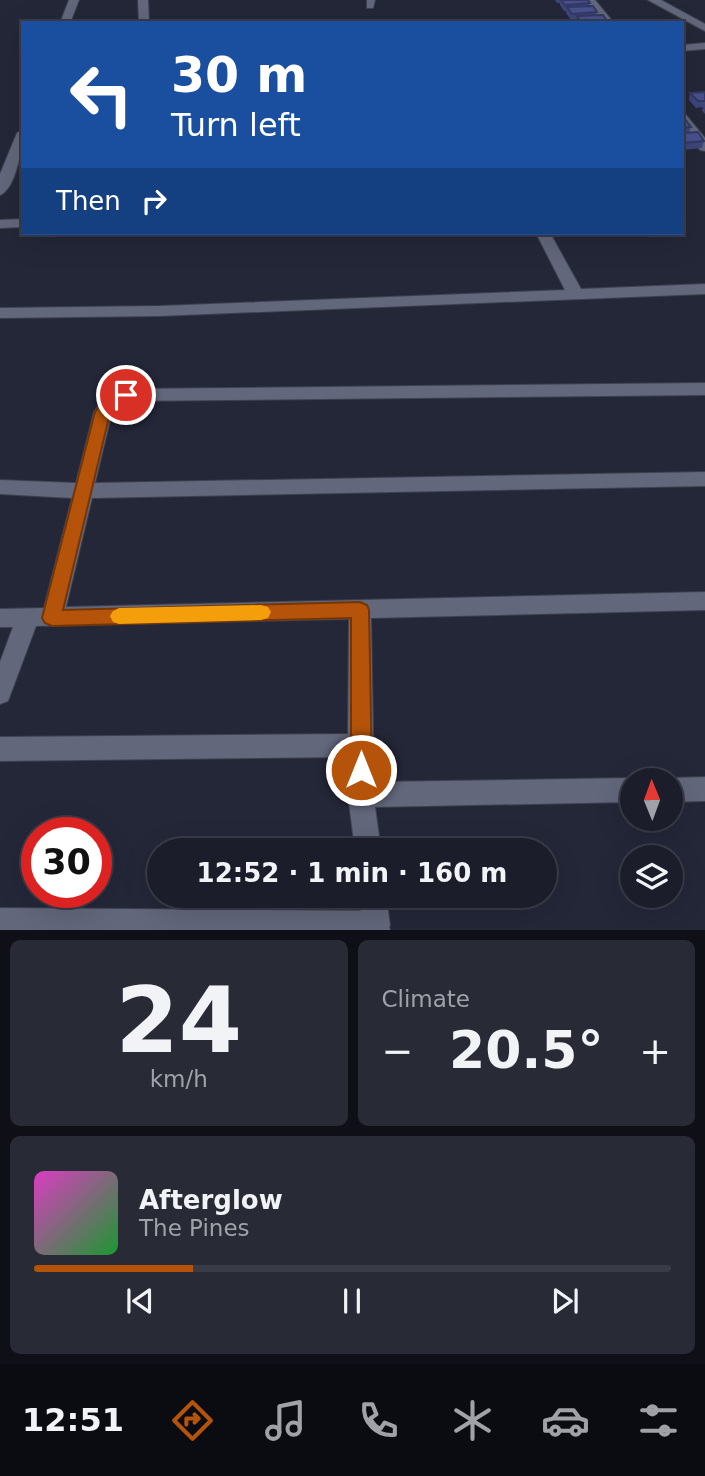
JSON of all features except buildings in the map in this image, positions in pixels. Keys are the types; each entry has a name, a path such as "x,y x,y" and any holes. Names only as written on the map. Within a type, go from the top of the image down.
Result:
{"street":[{"path":"66,21 74,0"},
{"path":"143,0 144,21"},
{"path":"590,0 607,21"},
{"path":"653,0 705,28"},
{"path":"682,15 705,17"},
{"path":"684,48 705,46"},
{"path":"684,121 705,148"},
{"path":"0,191 21,137"},
{"path":"0,224 21,223"},
{"path":"544,235 576,295"},
{"path":"0,313 159,311 705,289"},
{"path":"52,618 103,412 111,399 126,395 705,389"},
{"path":"0,487 83,491 705,479"},
{"path":"0,618 705,601"},
{"path":"360,610 361,795 366,838"},
{"path":"0,694 28,618"},
{"path":"0,749 361,745"},
{"path":"683,790 705,789"},
{"path":"361,795 620,790"},
{"path":"0,922 376,927 374,908"}],"slow traffic":[{"path":"119,616 261,612"}],"route":[{"path":"126,395 111,399 103,412 52,618 360,610 361,770"}]}
